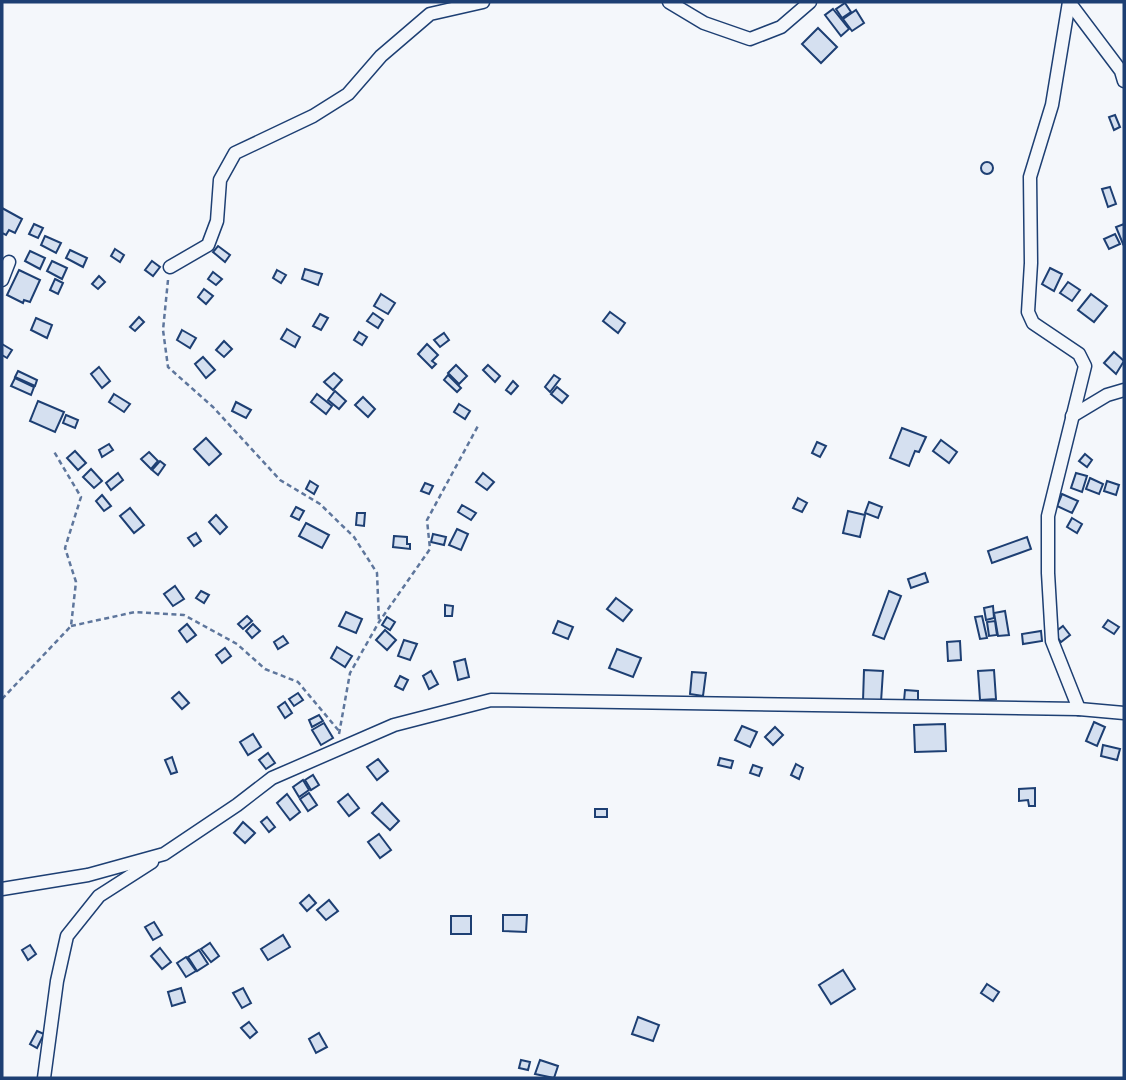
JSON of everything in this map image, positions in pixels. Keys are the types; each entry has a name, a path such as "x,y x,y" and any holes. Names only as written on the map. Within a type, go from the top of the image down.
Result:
{"street":[{"path":"170,267 208,245 217,221 220,180 234,153 294,126 348,94 381,56 430,15 483,2"},
{"path":"669,2 704,23 750,39 781,27 810,2"},
{"path":"1069,2 1121,71 1124,81"},
{"path":"1069,2 1052,105 1030,177 1028,312 1033,323 1079,354 1085,366 1048,516 1052,641 1079,709"},
{"path":"2,280 9,262"},
{"path":"1072,416 1107,395 1124,390"},
{"path":"44,1078 57,981 67,936 99,896 237,806 272,778 394,725 491,700 1079,709 1124,713"},
{"path":"2,889 88,875 164,854"}],"path":[{"path":"170,267 163,330 168,367 222,415 280,480 320,504 354,537 377,573 379,622"},
{"path":"336,751 350,673 379,622 430,549 427,520 479,424"},
{"path":"53,450 81,497 65,548 76,582 71,626"},
{"path":"2,699 71,626 135,612 184,615 237,644 265,669 298,682 340,731"}],"building":[{"path":"845,3 851,12 842,18 836,9"},
{"path":"833,9 849,29 841,36 825,15"},
{"path":"856,10 864,23 852,31 843,19"},
{"path":"818,28 837,47 821,63 802,44"},
{"path":"1115,115 1120,127 1114,130 1109,117"},
{"path":"987,162 993,168 987,174 981,168"},
{"path":"1110,187 1116,204 1108,207 1102,189"},
{"path":"2,208 22,219 15,233 9,230 6,235 2,233"},
{"path":"34,224 43,228 38,238 29,234"},
{"path":"1124,224 1124,243 1123,244 1116,227"},
{"path":"1115,234 1120,244 1109,249 1104,239"},
{"path":"45,236 61,243 56,253 41,245"},
{"path":"218,246 230,255 225,262 213,252"},
{"path":"115,249 124,255 120,262 111,256"},
{"path":"70,250 87,258 83,267 66,258"},
{"path":"30,251 45,258 40,269 25,261"},
{"path":"52,261 67,268 62,279 47,271"},
{"path":"152,261 160,267 153,276 145,270"},
{"path":"1050,268 1062,274 1054,291 1042,284"},
{"path":"305,269 322,274 318,285 302,279"},
{"path":"19,270 40,280 30,302 24,300 23,303 7,295"},
{"path":"277,270 286,275 281,283 273,278"},
{"path":"213,272 222,279 216,285 208,279"},
{"path":"99,276 105,282 98,289 92,284"},
{"path":"55,279 63,283 58,294 50,290"},
{"path":"1068,282 1080,290 1072,301 1060,293"},
{"path":"204,289 213,296 206,304 198,297"},
{"path":"381,294 395,303 388,314 374,306"},
{"path":"1091,294 1107,306 1094,322 1078,310"},
{"path":"610,312 625,323 618,333 603,321"},
{"path":"373,313 383,320 378,328 367,321"},
{"path":"320,314 328,318 321,330 313,326"},
{"path":"139,317 144,322 135,331 130,327"},
{"path":"36,318 52,325 47,338 31,330"},
{"path":"287,329 300,337 295,347 281,339"},
{"path":"182,330 196,338 190,348 177,340"},
{"path":"359,332 367,337 362,345 354,340"},
{"path":"444,333 449,340 440,347 434,340"},
{"path":"224,341 232,349 224,357 216,350"},
{"path":"2,344 12,350 7,358 2,355"},
{"path":"427,344 438,355 432,361 436,364 432,368 418,354"},
{"path":"1114,352 1124,361 1116,374 1104,363"},
{"path":"203,357 215,370 206,378 195,364"},
{"path":"456,365 467,376 459,384 448,373"},
{"path":"488,365 500,376 495,382 483,370"},
{"path":"99,367 110,381 102,388 91,374"},
{"path":"18,371 37,380 35,386 15,377"},
{"path":"334,373 342,380 333,390 324,382"},
{"path":"448,375 461,388 457,392 444,380"},
{"path":"554,375 560,379 550,392 545,387"},
{"path":"15,378 34,387 31,395 11,386"},
{"path":"513,381 518,386 511,394 506,390"},
{"path":"557,387 568,396 562,403 551,394"},
{"path":"335,391 346,401 339,409 328,400"},
{"path":"114,394 130,404 124,412 109,402"},
{"path":"317,394 332,406 326,414 311,402"},
{"path":"363,397 375,409 368,417 355,405"},
{"path":"38,401 64,412 55,432 30,421"},
{"path":"236,402 251,410 246,418 232,411"},
{"path":"459,404 470,411 465,419 454,412"},
{"path":"66,415 78,420 75,428 63,423"},
{"path":"902,428 926,437 919,452 915,451 909,466 890,458"},
{"path":"206,438 221,454 209,465 194,449"},
{"path":"941,440 957,452 949,463 933,451"},
{"path":"817,442 826,446 820,457 812,453"},
{"path":"109,444 113,450 102,457 99,450"},
{"path":"75,451 86,463 78,470 67,458"},
{"path":"149,452 158,461 151,469 141,459"},
{"path":"1085,454 1092,460 1087,467 1079,461"},
{"path":"160,461 165,465 158,475 152,470"},
{"path":"91,469 102,481 94,488 83,477"},
{"path":"118,473 123,480 111,490 106,483"},
{"path":"483,473 494,482 487,490 476,482"},
{"path":"1076,473 1087,476 1082,492 1071,488"},
{"path":"1090,478 1103,484 1099,494 1086,489"},
{"path":"310,481 318,486 314,494 306,489"},
{"path":"1107,481 1119,485 1116,495 1104,491"},
{"path":"425,483 433,486 429,494 421,491"},
{"path":"1062,494 1078,501 1072,513 1057,506"},
{"path":"102,495 111,506 104,511 96,501"},
{"path":"798,498 807,503 802,512 793,508"},
{"path":"869,502 882,507 878,518 865,513"},
{"path":"462,505 476,513 471,520 458,512"},
{"path":"296,507 304,511 299,520 291,516"},
{"path":"130,508 144,525 134,533 120,516"},
{"path":"848,511 865,515 860,537 843,533"},
{"path":"357,513 365,513 364,526 356,525"},
{"path":"216,515 227,527 220,534 209,522"},
{"path":"1072,518 1082,524 1077,533 1067,527"},
{"path":"306,523 329,535 322,548 299,536"},
{"path":"457,529 468,534 461,550 449,545"},
{"path":"196,533 201,541 194,546 188,538"},
{"path":"433,534 446,537 444,545 431,542"},
{"path":"394,536 407,537 410,549 393,547"},
{"path":"1027,537 1031,549 992,563 988,551"},
{"path":"925,573 928,582 911,588 908,579"},
{"path":"175,586 184,599 173,606 164,594"},
{"path":"201,591 209,595 204,603 196,598"},
{"path":"889,591 901,596 884,639 873,635"},
{"path":"616,598 632,610 623,621 607,609"},
{"path":"445,605 453,606 452,616 445,616"},
{"path":"993,606 994,618 986,620 984,608"},
{"path":"1005,611 1009,635 998,636 994,613"},
{"path":"346,612 362,619 356,633 339,626"},
{"path":"247,616 252,621 243,629 238,624"},
{"path":"982,616 987,638 980,639 975,617"},
{"path":"387,617 395,622 390,630 382,625"},
{"path":"1108,620 1119,627 1114,634 1103,627"},
{"path":"558,621 573,627 568,639 553,633"},
{"path":"995,621 997,635 989,636 987,622"},
{"path":"187,624 196,635 187,642 179,631"},
{"path":"253,624 260,631 252,638 246,631"},
{"path":"1063,626 1070,635 1061,642 1054,633"},
{"path":"385,630 396,640 387,650 376,640"},
{"path":"1041,631 1042,641 1023,644 1022,634"},
{"path":"283,636 288,643 278,649 274,642"},
{"path":"404,640 417,644 410,660 398,656"},
{"path":"960,641 961,660 948,661 947,642"},
{"path":"337,647 352,656 345,667 331,658"},
{"path":"225,648 231,656 222,663 216,655"},
{"path":"617,649 641,658 633,677 609,668"},
{"path":"465,659 469,677 458,680 454,662"},
{"path":"864,670 883,671 881,702 863,701"},
{"path":"994,670 996,699 980,700 978,671"},
{"path":"431,671 438,684 429,689 423,676"},
{"path":"692,672 706,673 703,696 690,694"},
{"path":"400,676 408,680 403,690 395,686"},
{"path":"905,690 918,691 918,702 904,701"},
{"path":"179,692 189,703 182,709 172,698"},
{"path":"298,693 303,700 294,706 289,699"},
{"path":"285,702 292,713 285,718 278,707"},
{"path":"319,715 323,721 312,727 309,720"},
{"path":"1094,722 1105,727 1097,746 1086,741"},
{"path":"324,723 333,738 321,745 312,730"},
{"path":"945,724 946,751 915,752 914,725"},
{"path":"742,726 757,732 750,747 735,740"},
{"path":"775,727 783,735 773,745 765,737"},
{"path":"253,734 261,747 248,755 240,742"},
{"path":"1103,745 1120,749 1117,760 1101,756"},
{"path":"268,753 275,763 266,769 259,760"},
{"path":"172,757 177,772 171,774 165,760"},
{"path":"720,758 733,761 731,768 718,765"},
{"path":"378,759 388,771 377,780 367,767"},
{"path":"796,764 803,768 799,779 791,775"},
{"path":"753,765 762,768 759,776 750,773"},
{"path":"313,775 319,785 311,790 305,780"},
{"path":"303,780 309,790 299,797 293,787"},
{"path":"1035,788 1035,806 1029,806 1028,800 1019,801 1019,789"},
{"path":"309,793 317,805 308,811 300,799"},
{"path":"287,794 300,812 290,820 277,803"},
{"path":"348,794 359,808 349,816 338,802"},
{"path":"382,803 399,821 390,830 372,813"},
{"path":"595,809 607,809 607,817 595,817"},
{"path":"267,817 275,827 269,832 261,822"},
{"path":"243,822 255,833 245,843 234,833"},
{"path":"379,834 391,850 380,858 368,842"},
{"path":"309,895 316,903 307,911 300,903"},
{"path":"329,900 338,911 326,920 317,910"},
{"path":"503,915 527,915 526,932 503,931"},
{"path":"451,916 471,916 471,934 451,934"},
{"path":"154,922 162,935 153,940 145,927"},
{"path":"283,935 290,947 268,960 261,949"},
{"path":"210,943 219,956 211,962 201,949"},
{"path":"30,945 36,954 28,960 22,950"},
{"path":"160,948 171,962 162,969 151,956"},
{"path":"199,950 208,964 197,971 188,957"},
{"path":"186,957 196,971 186,977 177,963"},
{"path":"843,970 855,989 831,1004 819,985"},
{"path":"987,984 999,992 993,1001 981,993"},
{"path":"181,988 185,1002 172,1006 168,992"},
{"path":"243,988 251,1003 242,1008 233,993"},
{"path":"638,1017 659,1025 653,1041 632,1034"},
{"path":"249,1022 257,1032 250,1038 241,1028"},
{"path":"37,1031 44,1034 37,1048 30,1044"},
{"path":"319,1033 327,1047 316,1053 309,1039"},
{"path":"521,1060 530,1062 528,1070 519,1068"},
{"path":"540,1060 558,1066 554,1078 535,1074"}]}
